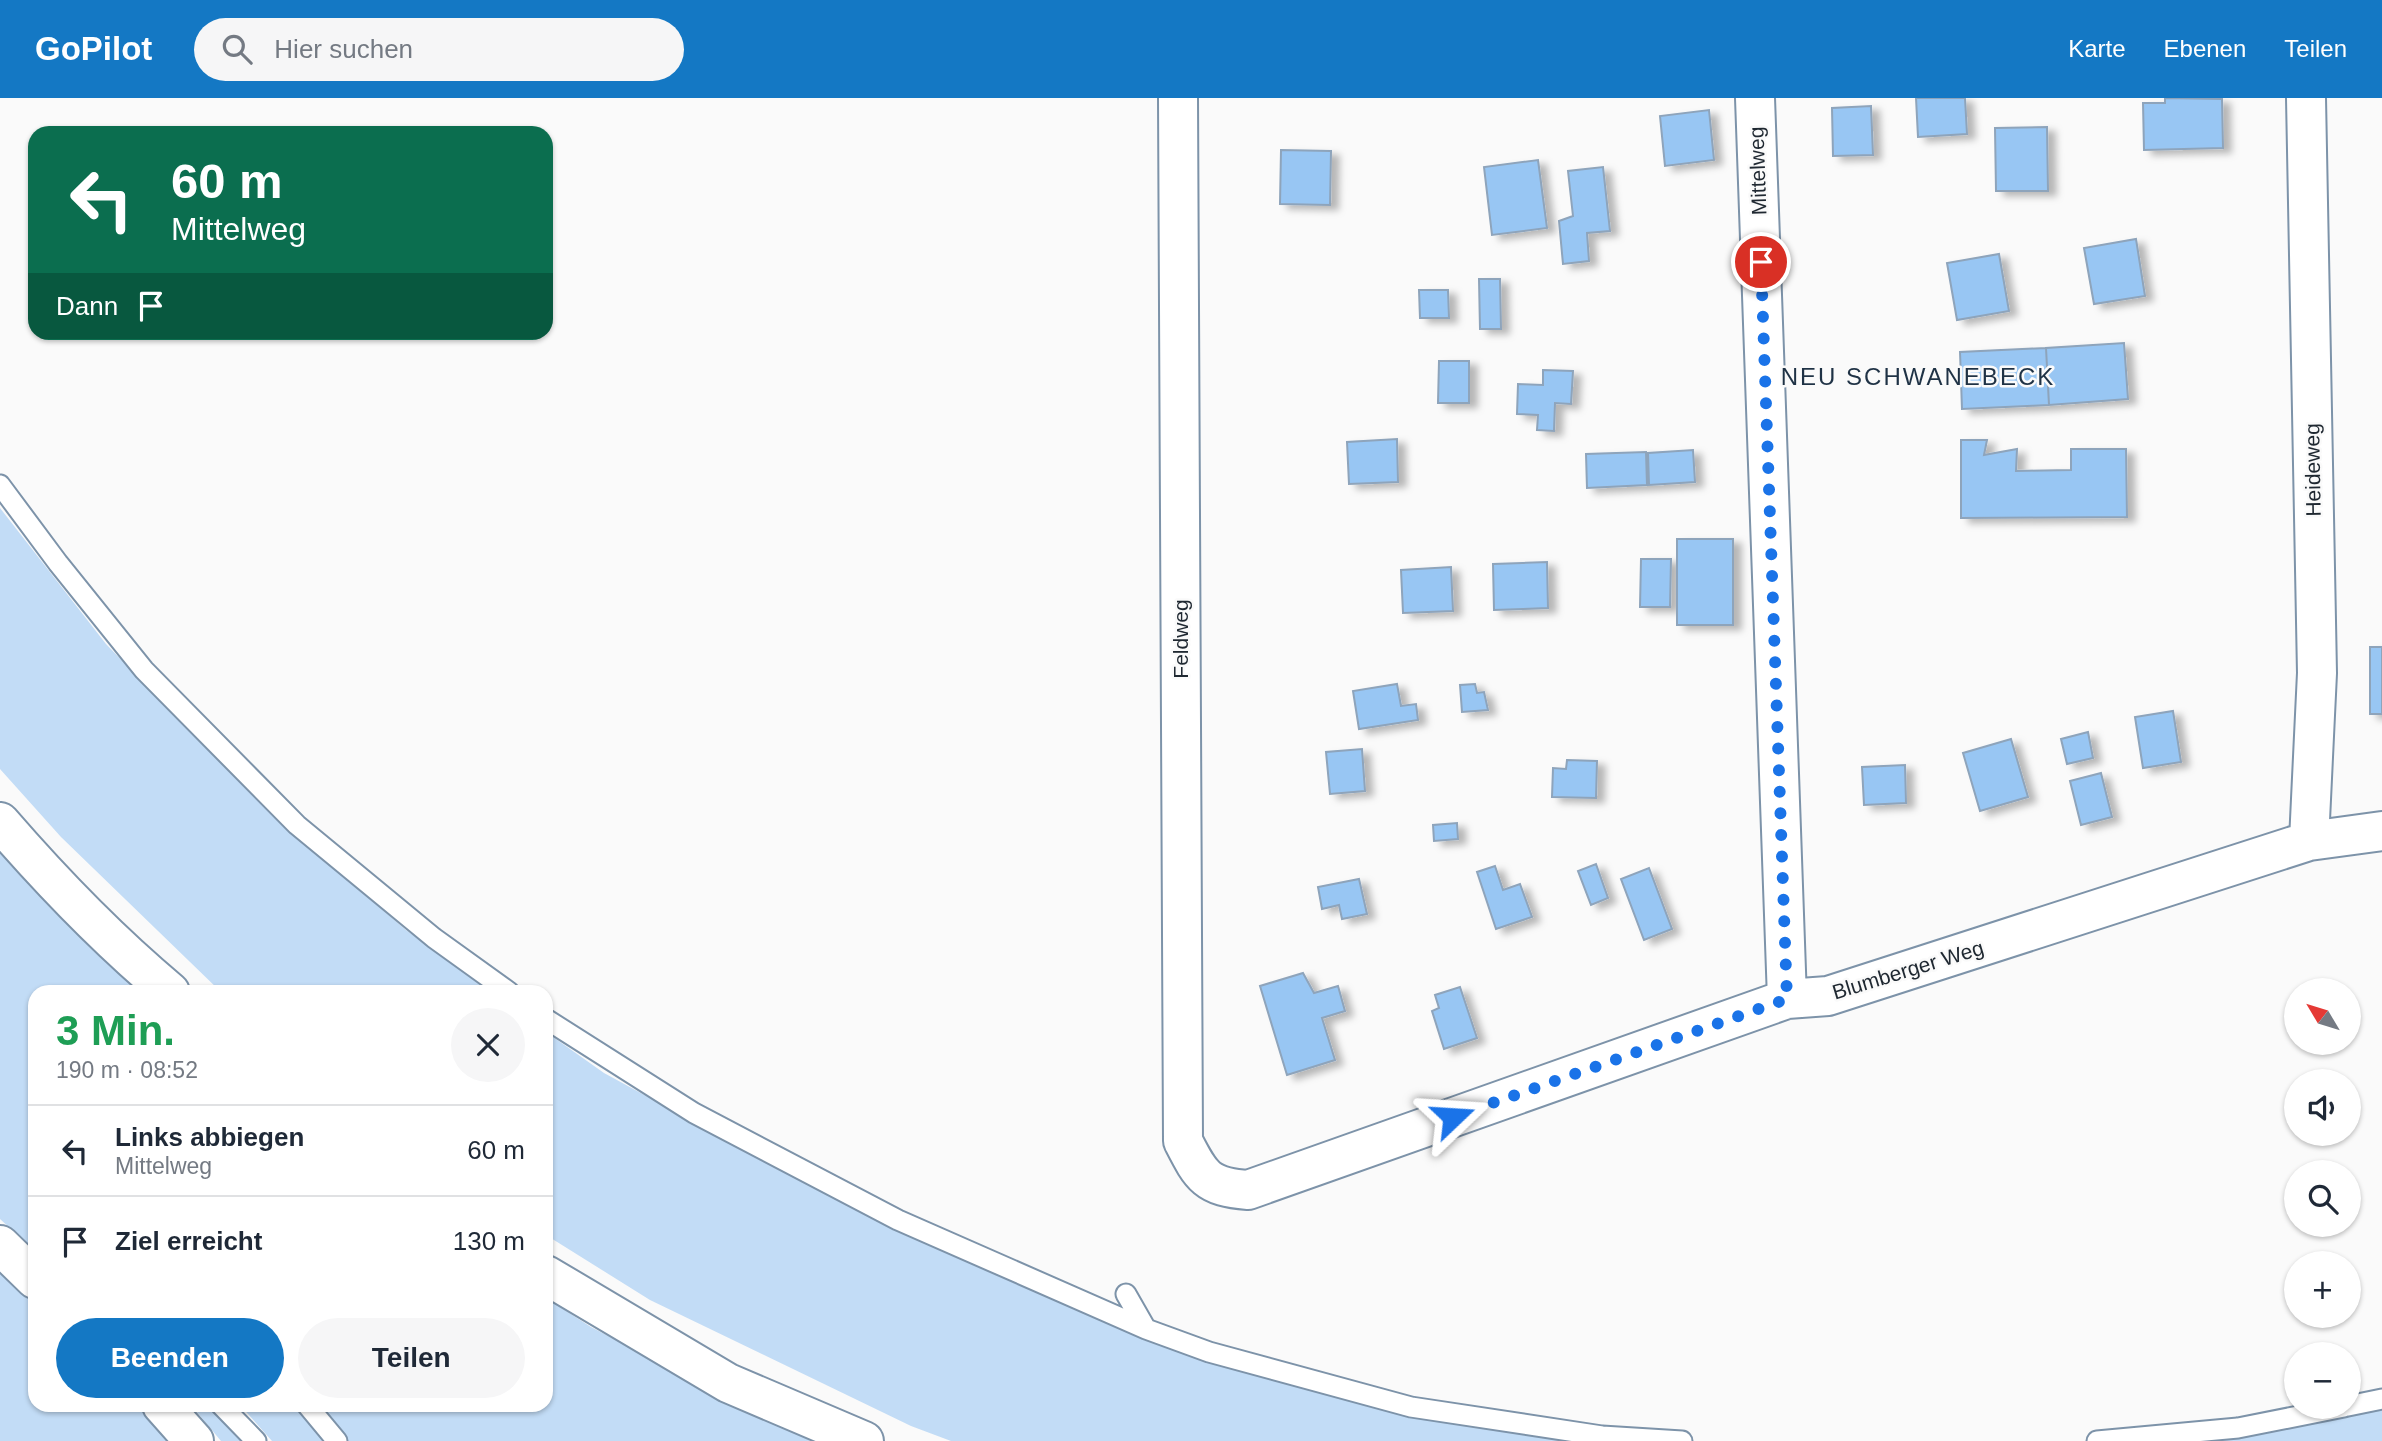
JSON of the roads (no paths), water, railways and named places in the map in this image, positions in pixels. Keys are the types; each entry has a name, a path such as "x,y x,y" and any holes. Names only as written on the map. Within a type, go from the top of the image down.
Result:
{"main road":[{"name":"Feldweg","path":"1178,98 1183,1141 1201,1175"},
{"name":"Mittelweg","path":"1755,98 1787,999"},
{"name":"Heideweg","path":"2306,98 2317,673 2309,841"},
{"path":"0,822 34,861 162,985"},
{"name":"Blumberger Weg","path":"1201,1175 1228,1189 1248,1190 1787,999 1828,996 2309,841 2382,831"},
{"path":"0,1245 28,1272"},
{"path":"553,1279 728,1383 864,1441"},
{"path":"168,1412 194,1441"}],"lane":[{"path":"0,485 58,563 144,670 297,825 433,938 499,985"},
{"path":"553,1023 694,1113 898,1220 1146,1329 1209,1352 1411,1407 1602,1436 1682,1441"},
{"path":"1126,1294 1146,1329"},
{"path":"2361,1404 2382,1399"},
{"path":"228,1412 256,1441"},
{"path":"313,1412 337,1441"},
{"path":"2097,1441 2238,1428 2284,1419"}],"district":[{"name":"NEU SCHWANEBECK","path":"1918,377"}]}
